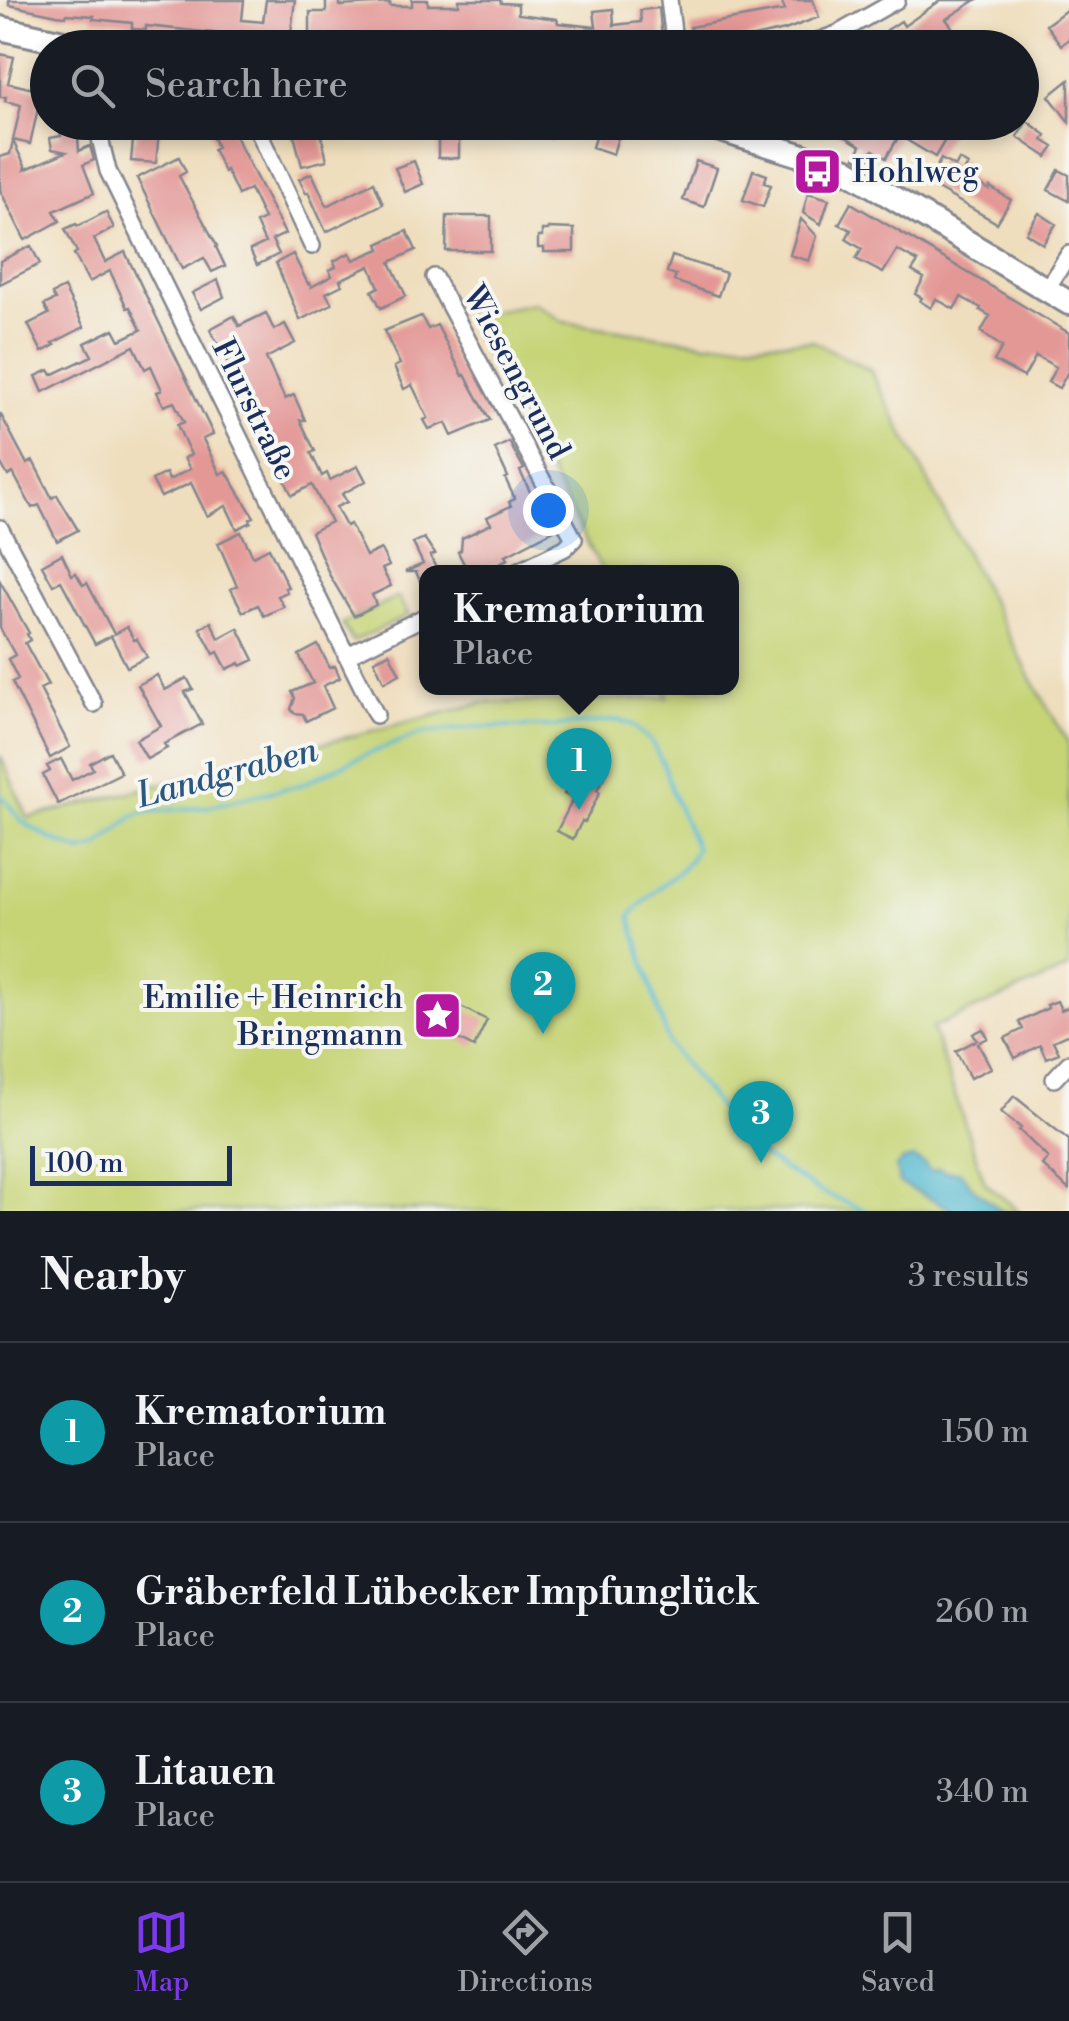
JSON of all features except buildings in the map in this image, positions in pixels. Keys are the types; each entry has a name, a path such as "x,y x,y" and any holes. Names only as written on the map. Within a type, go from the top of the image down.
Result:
{"main road":[{"path":"0,28 30,35"},
{"path":"752,140 845,169 1069,304"}],"street":[{"path":"669,0 673,30"},
{"path":"844,30 898,0"},
{"name":"Flurstraße","path":"100,140 108,171 376,715"},
{"path":"262,140 312,246"},
{"path":"1046,290 1069,254"},
{"name":"Wiesengrund","path":"434,277 574,539 565,548 530,565"},
{"path":"0,528 94,704"},
{"path":"346,656 419,620"},
{"path":"1054,1079 1069,1063"}],"green space":[{"path":"534,303 564,322 706,343 813,341 870,370 1069,744 1069,968 932,1028 985,1183 1019,1211 0,1211 0,755 28,818 482,703 739,695 739,565 599,565 466,316"},
{"path":"398,597 409,615 353,642 342,624"}],"water":[{"path":"912,1158 929,1170 961,1172 972,1187 1002,1211 955,1211 899,1183 896,1167"}],"waterway":[{"name":"Landgraben","path":"0,794 23,822 81,851 99,846 143,812 206,807 300,785 422,733 618,720 631,724 651,741 696,848 683,868 630,916 669,1045 743,1144 820,1192 867,1211"}],"place":[{"name":"Hohlweg","path":"817,171"},
{"name":"Krematorium","path":"579,810"},
{"name":"Emilie + Heinrich Bringmann","path":"438,1015"},
{"name":"Gräberfeld Lübecker Impfunglück","path":"543,1034"},
{"name":"Litauen","path":"761,1163"}]}
